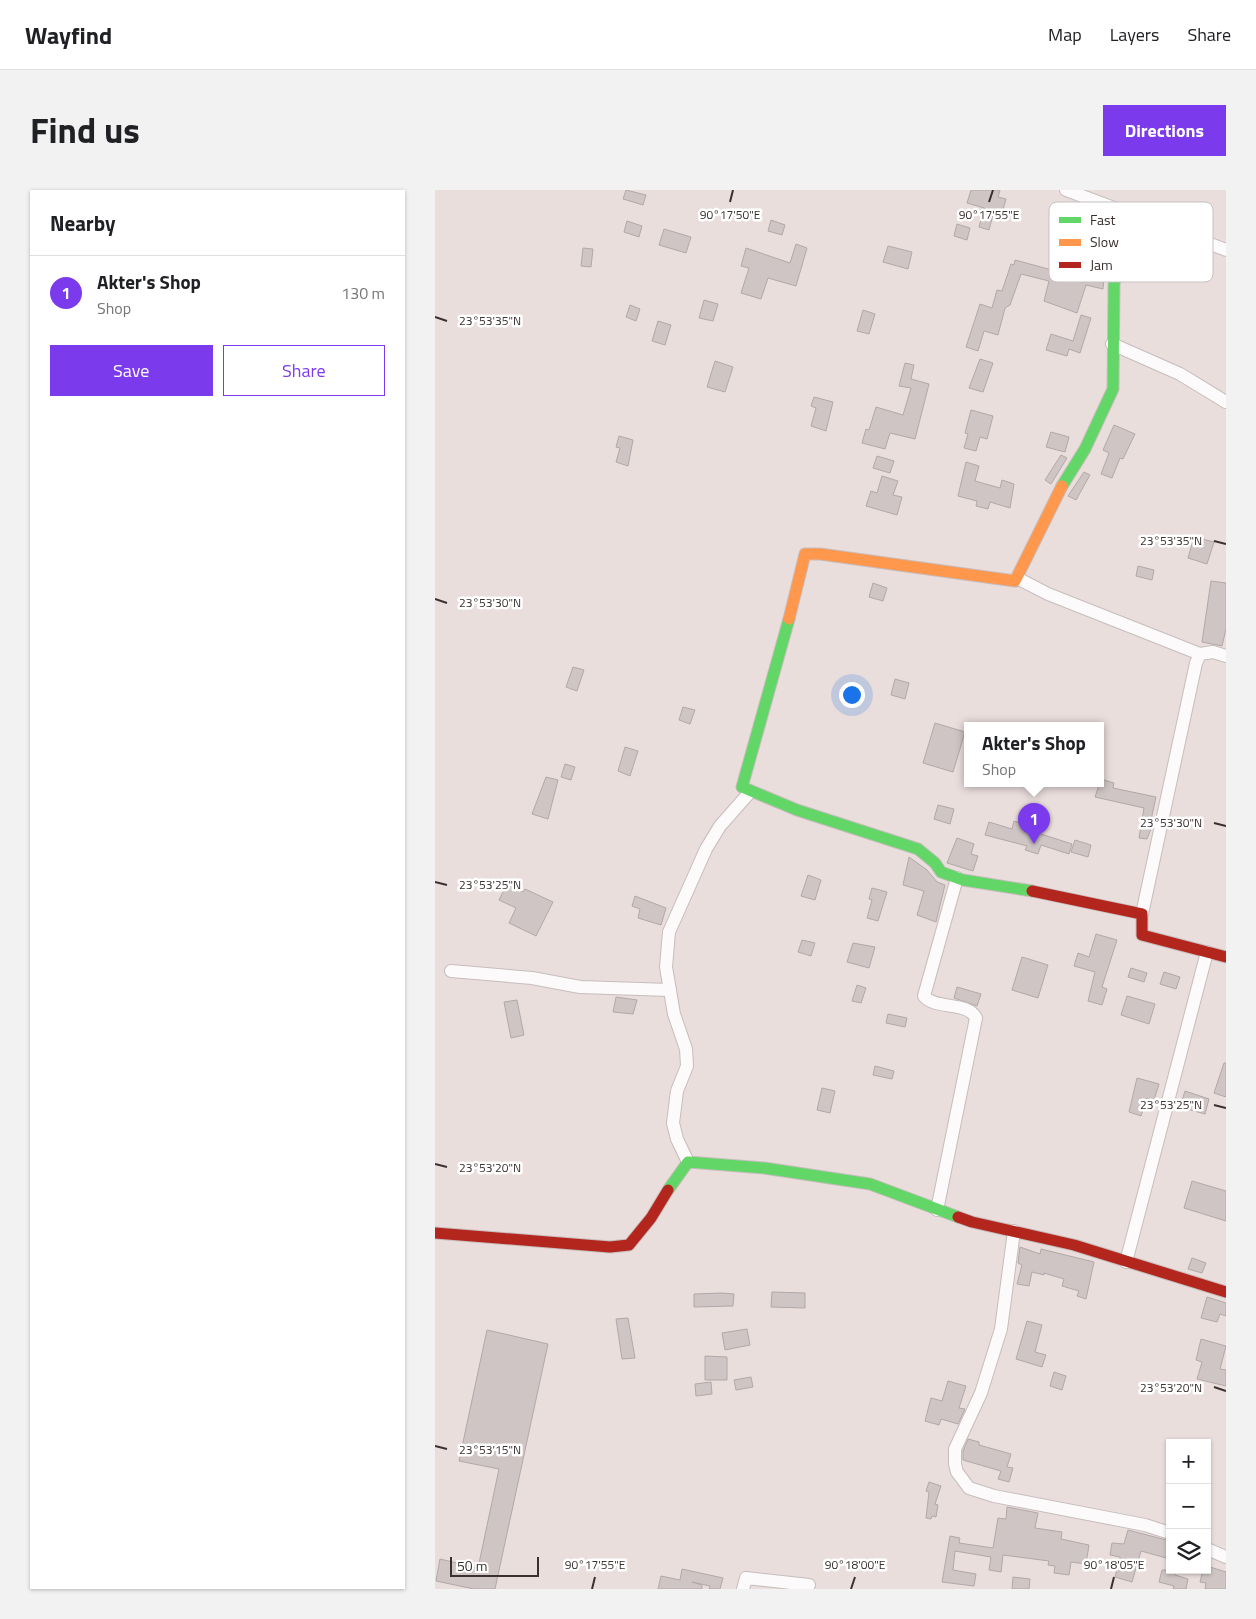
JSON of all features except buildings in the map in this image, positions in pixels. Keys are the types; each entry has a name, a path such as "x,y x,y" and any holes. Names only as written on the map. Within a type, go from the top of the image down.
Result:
{"street":[{"path":"1066,190 1100,202"},
{"path":"1213,245 1226,250"},
{"path":"1114,282 1112,344 1113,389 1085,449 1056,496 1015,581 820,554 805,554 781,649 742,787 750,792 797,810 917,849 935,863 941,872 957,878 1050,894 1142,914"},
{"path":"1112,344 1180,374 1226,402"},
{"path":"1017,578 1048,594 1200,654 1213,652 1226,656"},
{"path":"1200,654 1194,673 1142,914 1142,935 1226,957"},
{"path":"688,1162 677,1139 673,1123 677,1091 687,1066 686,1048 674,1014 666,967 669,932 707,849 720,826 750,792"},
{"path":"937,1210 976,1018 974,1013 968,1010 938,1004 924,996 957,878"},
{"path":"1126,1262 1207,952"},
{"path":"451,971 532,978 580,987 670,990"},
{"path":"435,1234 611,1247 629,1245 640,1233 663,1200 680,1170 688,1162 764,1168 870,1184 972,1222 1074,1245 1226,1292"},
{"path":"1014,1231 1001,1329 981,1392 955,1449 957,1472 969,1488 994,1496 1145,1525 1166,1532"},
{"path":"1211,1550 1226,1556"},
{"path":"743,1589 746,1578 809,1585"}],"traffic: fast":[{"path":"1062,486 1085,449 1113,389 1114,282"},
{"path":"789,619 742,787 797,810 918,849 935,863 941,872 963,880 1032,891"},
{"path":"668,1190 688,1162 764,1168 870,1184 958,1217"}],"traffic: slow":[{"path":"789,619 805,554 820,554 1015,581 1062,486"}],"traffic: jam":[{"path":"1032,891 1142,914 1142,935 1226,957"},
{"path":"435,1233 610,1247 629,1245 651,1218 668,1190"},
{"path":"958,1217 972,1222 1074,1245 1226,1292"}],"place":[{"name":"Akter's Shop","path":"1034,844"}]}
